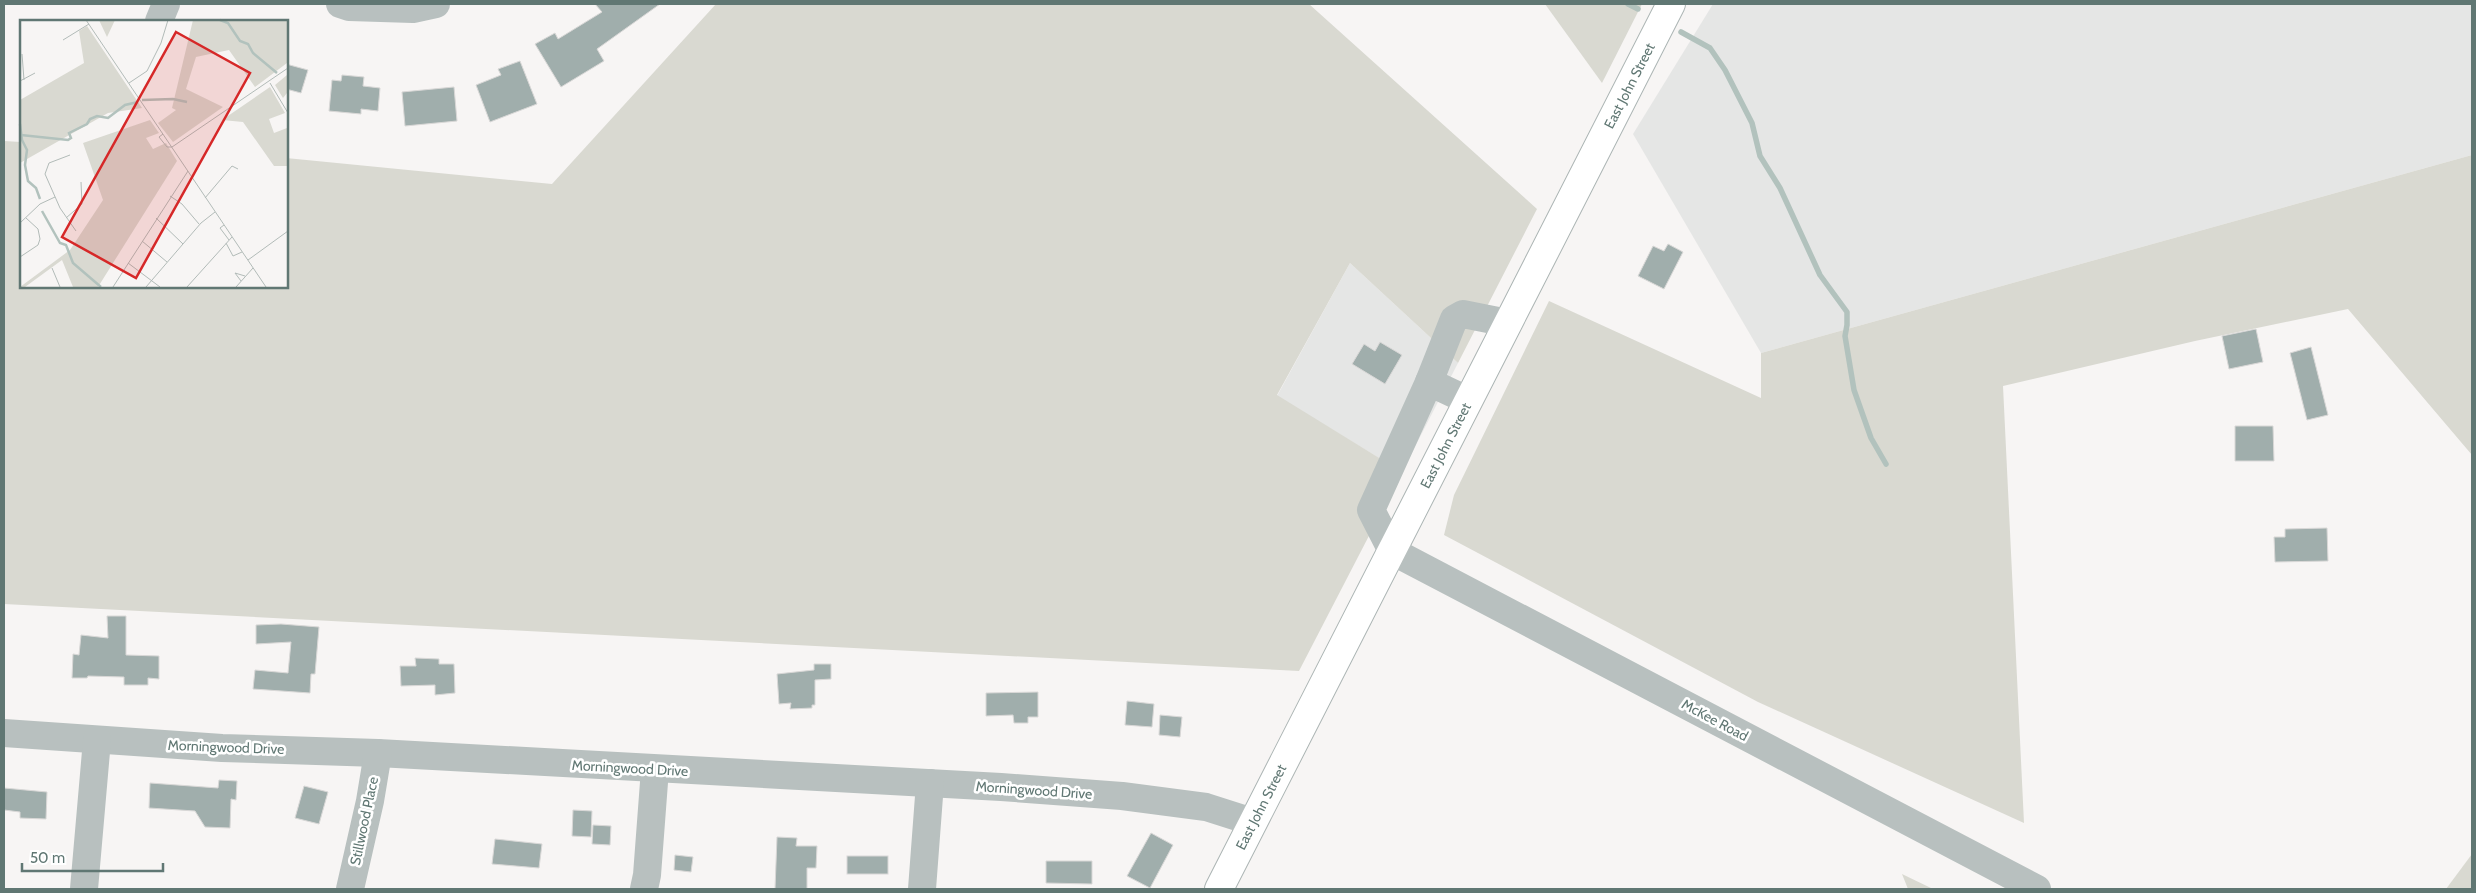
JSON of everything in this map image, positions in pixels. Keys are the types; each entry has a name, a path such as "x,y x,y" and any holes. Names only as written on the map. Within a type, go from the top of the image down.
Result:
{"main road":[{"name":"East John Street","path":"1219,889 1467,400 1508,324 1671,4"}],"street":[{"path":"159,20 166,4"},
{"path":"340,4 349,7 412,9 436,4"},
{"path":"1392,551 1370,510 1429,382 1454,319 1463,314 1508,324"},
{"path":"1429,382 1467,400"},
{"name":"McKee Road","path":"1392,551 2038,889"},
{"name":"Morningwood Drive","path":"4,733 222,748 378,754 930,783 1122,796 1206,807 1254,822"},
{"path":"84,889 97,740"},
{"name":"Stillwood Place","path":"350,889 370,802 378,754"},
{"path":"644,889 647,875 656,769"},
{"path":"922,889 930,783"}],"shaded area":[{"path":"716,4 1309,4 1537,209 1458,363 1350,263 1277,395 1402,472 1299,671 4,604 4,141 20,142 20,288 288,288 288,158 552,184"},
{"path":"1545,4 1642,4 1602,83"},
{"path":"1713,4 2472,4 2472,155 1761,353 1633,134"},
{"path":"2472,155 2472,455 2348,309 2195,341 2003,386 2024,823 1758,702 1444,535 1454,495 1549,301 1761,398 1761,353"},
{"path":"1350,263 1458,363 1402,472 1277,396"},
{"path":"2472,854 2472,889 2446,889"},
{"path":"1902,874 1933,889 1908,889"}],"building":[{"path":"595,4 660,4 597,49 604,61 561,87 535,44 555,33 558,39 602,12"},
{"path":"520,61 537,104 490,122 476,85 501,75 498,69"},
{"path":"288,65 308,70 301,93 288,90"},
{"path":"342,75 364,77 363,86 380,88 378,111 361,109 361,114 329,111 332,80 341,81"},
{"path":"454,87 457,121 405,126 402,92"},
{"path":"1668,244 1683,252 1664,289 1638,276 1653,246 1664,251"},
{"path":"2256,329 2263,362 2229,369 2222,336"},
{"path":"1380,342 1402,355 1385,384 1352,364 1364,344 1375,351"},
{"path":"2311,347 2328,415 2307,420 2290,353"},
{"path":"2235,426 2273,426 2274,461 2235,461"},
{"path":"2327,528 2328,561 2275,562 2274,537 2285,537 2285,529"},
{"path":"107,616 126,616 126,655 159,656 159,679 148,678 148,685 124,685 124,677 88,676 87,678 72,678 73,654 79,655 81,635 108,638"},
{"path":"281,624 319,627 315,674 311,674 310,693 253,689 255,670 288,673 291,642 256,644 256,625"},
{"path":"415,658 439,659 439,664 454,664 455,693 435,695 435,685 401,686 400,666 416,666"},
{"path":"814,664 831,664 831,679 815,680 815,705 812,705 812,708 790,709 791,703 779,704 777,674 814,670"},
{"path":"1038,692 1038,717 1028,717 1028,723 1014,723 1013,715 986,716 986,693"},
{"path":"1127,701 1154,704 1152,727 1125,725"},
{"path":"1160,715 1182,717 1180,737 1159,735"},
{"path":"219,780 237,781 236,800 231,799 230,828 205,827 195,811 149,808 150,783 218,788"},
{"path":"304,786 328,792 319,824 295,818"},
{"path":"4,788 47,792 46,819 20,818 20,812 4,810"},
{"path":"573,810 592,811 591,837 572,836"},
{"path":"593,825 611,826 610,845 592,844"},
{"path":"1151,833 1173,845 1150,888 1127,876"},
{"path":"777,837 797,838 796,846 817,846 816,868 807,868 807,889 775,889"},
{"path":"495,839 542,844 539,868 492,864"},
{"path":"675,855 693,857 691,872 674,870"},
{"path":"847,856 888,856 888,874 847,874"},
{"path":"1046,861 1092,861 1092,884 1046,883"}],"waterway":[{"path":"1628,4 1638,9"},
{"path":"1681,32 1710,48 1725,70 1752,123 1760,156 1780,188 1820,275 1847,312 1845,336 1854,390 1871,438 1886,464"}]}
